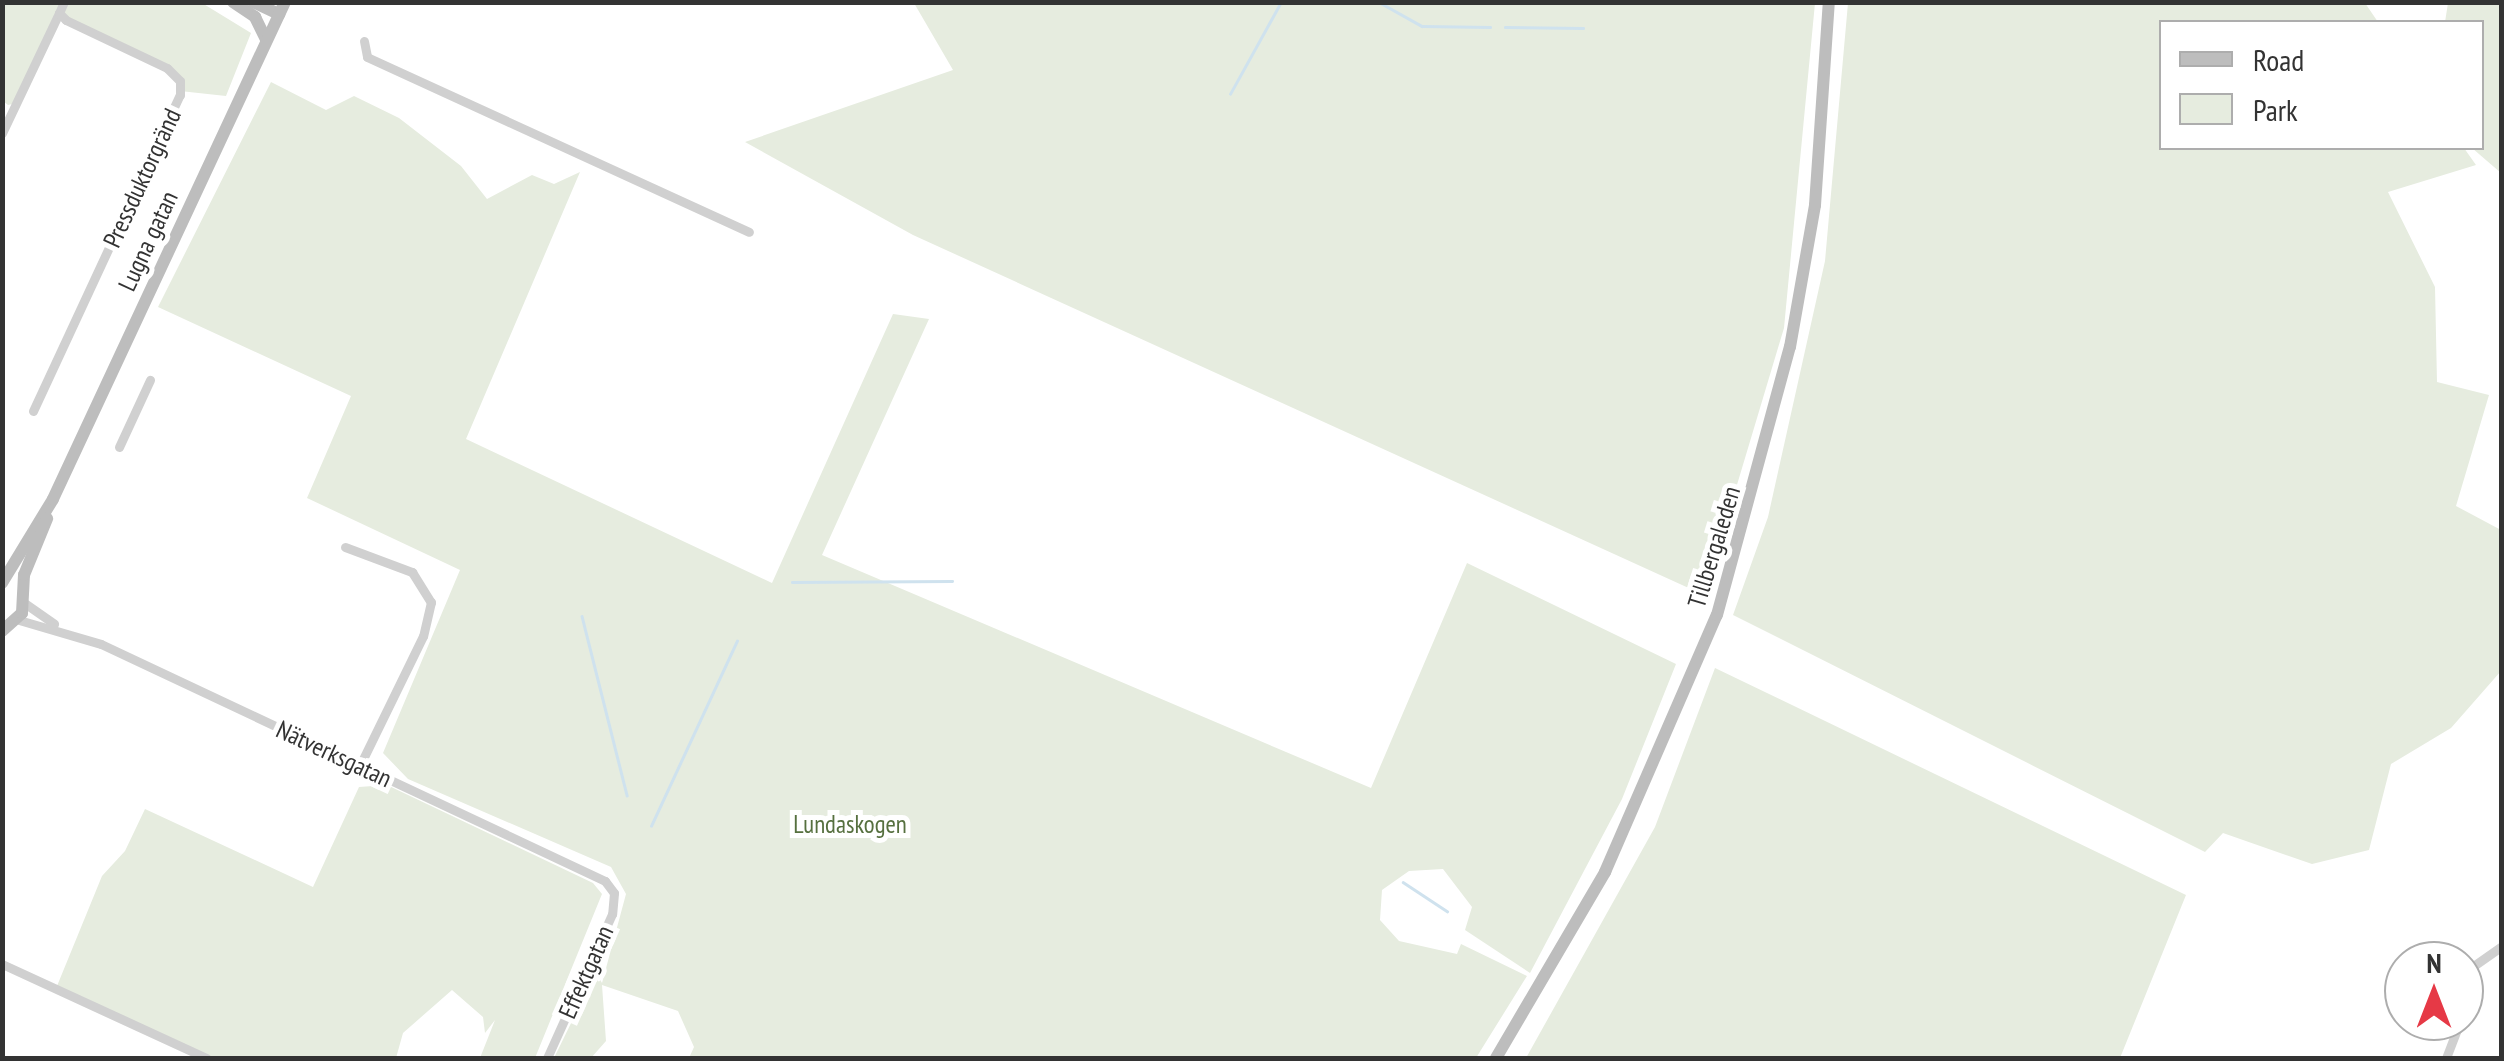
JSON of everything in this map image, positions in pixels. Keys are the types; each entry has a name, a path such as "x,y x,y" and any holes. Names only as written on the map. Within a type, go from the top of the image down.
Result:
{"main road":[{"path":"233,2 255,17 266,40"},
{"path":"253,2 282,8"},
{"path":"268,2 282,8"},
{"name":"Tillbergaleden","path":"1496,1058 1605,872 1723,596 1790,347 1815,205 1829,2"},
{"name":"Lugna gatan","path":"2,585 53,499 282,8"},
{"name":"Lugna gatan","path":"8,626 22,599 53,499"},
{"path":"2,585 22,599"}],"street":[{"path":"2,133 64,2"},
{"name":"Pressduktorgränd","path":"33,410 180,95 180,82 167,68 59,13"},
{"path":"364,41 367,57 749,232"},
{"path":"120,447 150,380"},
{"path":"344,547 412,572 431,602 423,636 360,766"},
{"name":"Nätverksgatan","path":"22,599 56,626 609,885"},
{"name":"Nätverksgatan","path":"8,626 56,626"},
{"name":"Effektgatan","path":"547,1058 612,914 609,885"},
{"path":"2,964 206,1058"}],"green space":[{"path":"3,3 202,3 251,33 226,96 180,91 170,67 58,16 17,103 8,105 3,101"},
{"path":"914,3 1815,3 1784,328 1704,595 913,235 745,142 953,70"},
{"path":"1848,3 2365,3 2377,20 2159,20 2159,150 2465,150 2476,165 2388,192 2435,287 2437,382 2489,395 2456,506 2501,530 2501,671 2451,728 2391,764 2369,850 2312,864 2223,833 2205,852 1733,615 1768,517 1825,261"},
{"path":"2448,3 2501,3 2501,173 2474,150 2484,150 2484,20 2445,20"},
{"name":"Lundaskogen","path":"271,82 326,110 354,96 399,118 461,166 487,199 532,175 554,184 580,172 466,439 772,583 893,314 929,319 822,555 1371,788 1467,563 1676,664 1622,799 1530,973 1465,930 1472,907 1443,869 1409,871 1382,890 1380,920 1399,941 1457,954 1461,944 1527,976 1476,1058 689,1058 694,1047 678,1011 602,985 606,1041 591,1058 554,1058 596,972 602,983 626,894 611,867 408,779 383,753 460,570 307,498 351,396 158,307"},
{"path":"1715,668 2186,895 2120,1058 1526,1058 1655,827"},
{"path":"387,785 593,883 602,894 535,1058 480,1058 495,1020 485,1033 483,1017 452,990 403,1033 396,1058 214,1058 57,986 102,876 125,851 145,809 313,887 359,787"}],"waterway":[{"path":"1230,94 1281,2"},
{"path":"1379,2 1422,26 1490,27"},
{"path":"1505,27 1583,28"},
{"path":"792,582 952,581"},
{"path":"582,616 627,795"},
{"path":"651,826 737,641"},
{"path":"1403,882 1447,911"}]}
